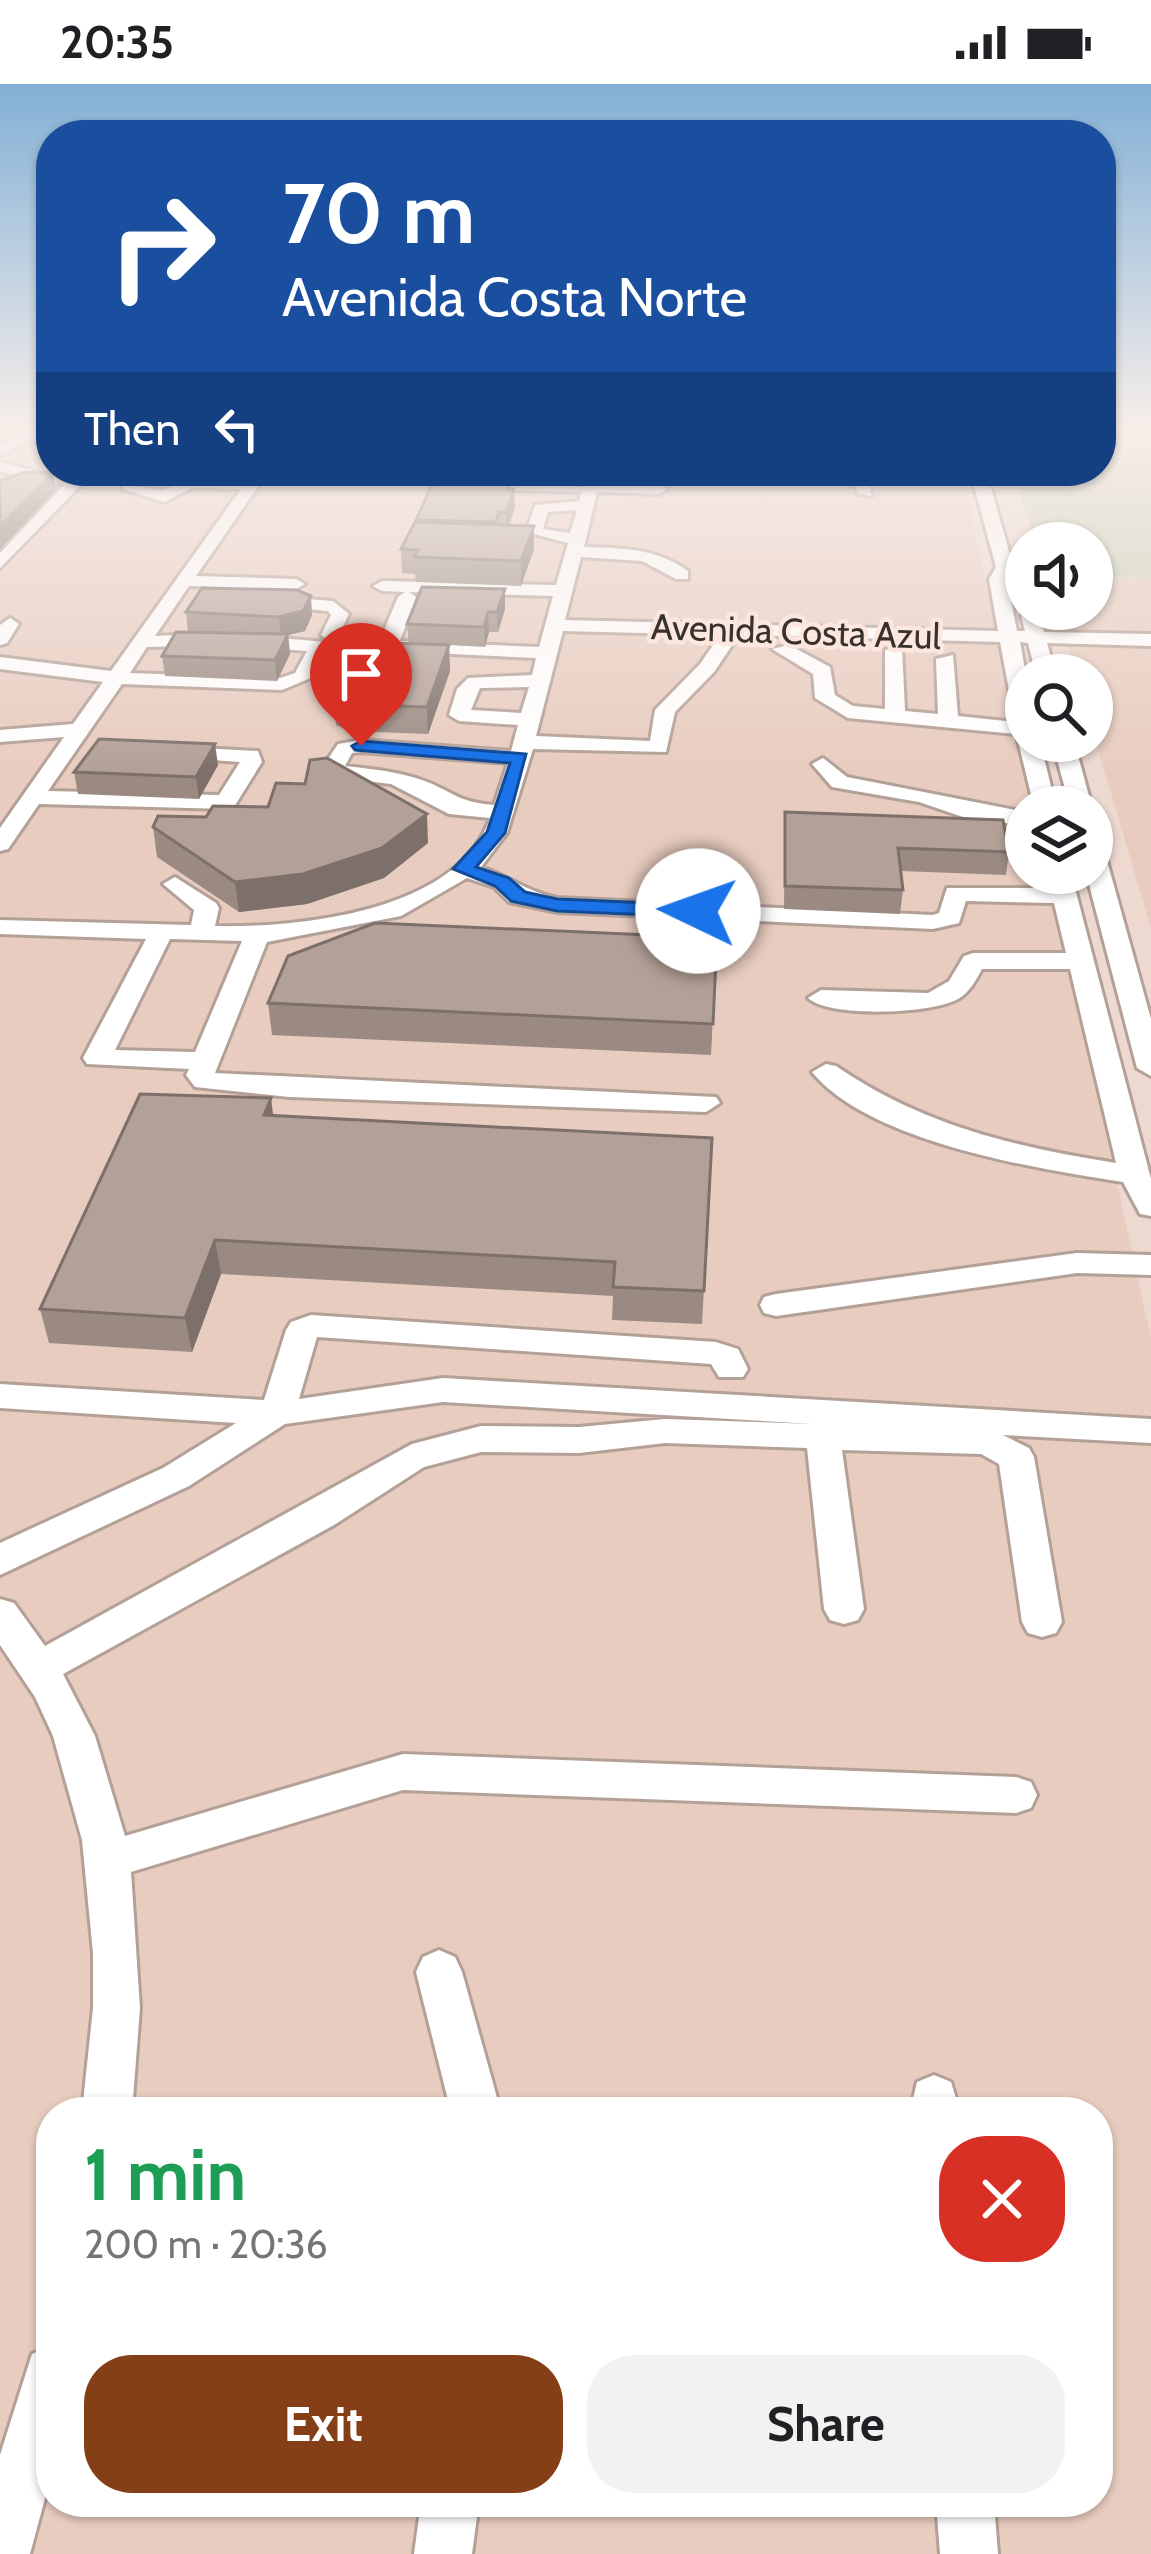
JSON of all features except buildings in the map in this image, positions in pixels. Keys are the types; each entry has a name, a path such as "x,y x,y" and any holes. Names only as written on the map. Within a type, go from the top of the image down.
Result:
{"street":[{"path":"0,563 21,540"},
{"path":"0,844 79,742 110,687 212,540"},
{"path":"559,540 645,555 666,561 682,575"},
{"path":"0,927 257,935 330,927 383,914 436,889 463,869 496,833 525,740 575,540"},
{"path":"997,540 1005,567 998,580 1005,620"},
{"path":"184,580 303,584"},
{"path":"382,586 562,591"},
{"path":"406,597 388,642 395,647 547,653"},
{"path":"165,607 234,600 327,603 340,614 330,635"},
{"name":"Avenida Costa Azul","path":"555,625 1151,640"},
{"path":"501,812 444,804 421,787 394,778 331,771 345,748 361,746 525,740 659,748 665,710 707,668 734,630"},
{"path":"1007,630 1011,654"},
{"path":"1034,630 1041,654"},
{"path":"66,694 110,687 296,682 319,646 224,639 141,642"},
{"path":"782,649 823,671 825,698 848,712 1005,726"},
{"path":"895,716 896,650"},
{"path":"946,658 947,722"},
{"path":"0,663 110,687"},
{"path":"525,740 459,716 466,689 475,682 540,681"},
{"path":"0,685 37,691"},
{"path":"0,736 79,742"},
{"path":"33,797 226,802 251,762 250,756 238,753 153,750"},
{"path":"823,764 841,782 1005,816"},
{"path":"463,869 502,882 518,897 536,902 933,922 950,918 956,893 1005,889"},
{"path":"175,884 207,908 201,935"},
{"path":"1064,894 1134,1174 1151,1207"},
{"path":"1104,894 1151,1068"},
{"path":"383,914 397,927 416,933"},
{"path":"161,933 97,1058 205,1061"},
{"path":"257,935 200,1075 223,1086 706,1103"},
{"path":"821,998 939,999 957,989 973,961 1079,961"},
{"path":"826,1072 882,1112 948,1139 1134,1174"},
{"path":"776,1305 1077,1263 1151,1265"},
{"path":"0,1561 49,1533 176,1477 278,1412 303,1330 311,1326 716,1353 726,1357 730,1369"},
{"path":"0,1396 278,1412 321,1411 399,1392 442,1390 1151,1431"},
{"path":"37,1669 321,1514 412,1457 481,1439 579,1440 665,1430 987,1442 1016,1456 1042,1622"},
{"path":"823,1436 844,1610"},
{"path":"0,1614 53,1692 92,1789 115,1925 115,2064 110,2097"},
{"path":"104,1862 403,1772 1016,1795"},
{"path":"439,1972 472,2097"},
{"path":"1,2554 36,2427"},
{"path":"443,2554 448,2517"},
{"path":"966,2517 969,2554"}],"shaded area":[{"path":"0,540 977,540 1005,669 1005,762 1025,762 1030,786 1005,786 1005,894 1054,894 1151,1339 1151,2554 0,2554"},
{"path":"1113,577 1151,578 1151,928 1113,786 1109,786 1102,762 1113,762 1113,654 1070,654 1062,630 1113,630"}],"green space":[{"path":"1113,540 1151,540 1151,578 1113,577"}],"route":[{"path":"361,746 520,758 496,833 463,869 502,882 518,897 557,905 698,911"}]}
